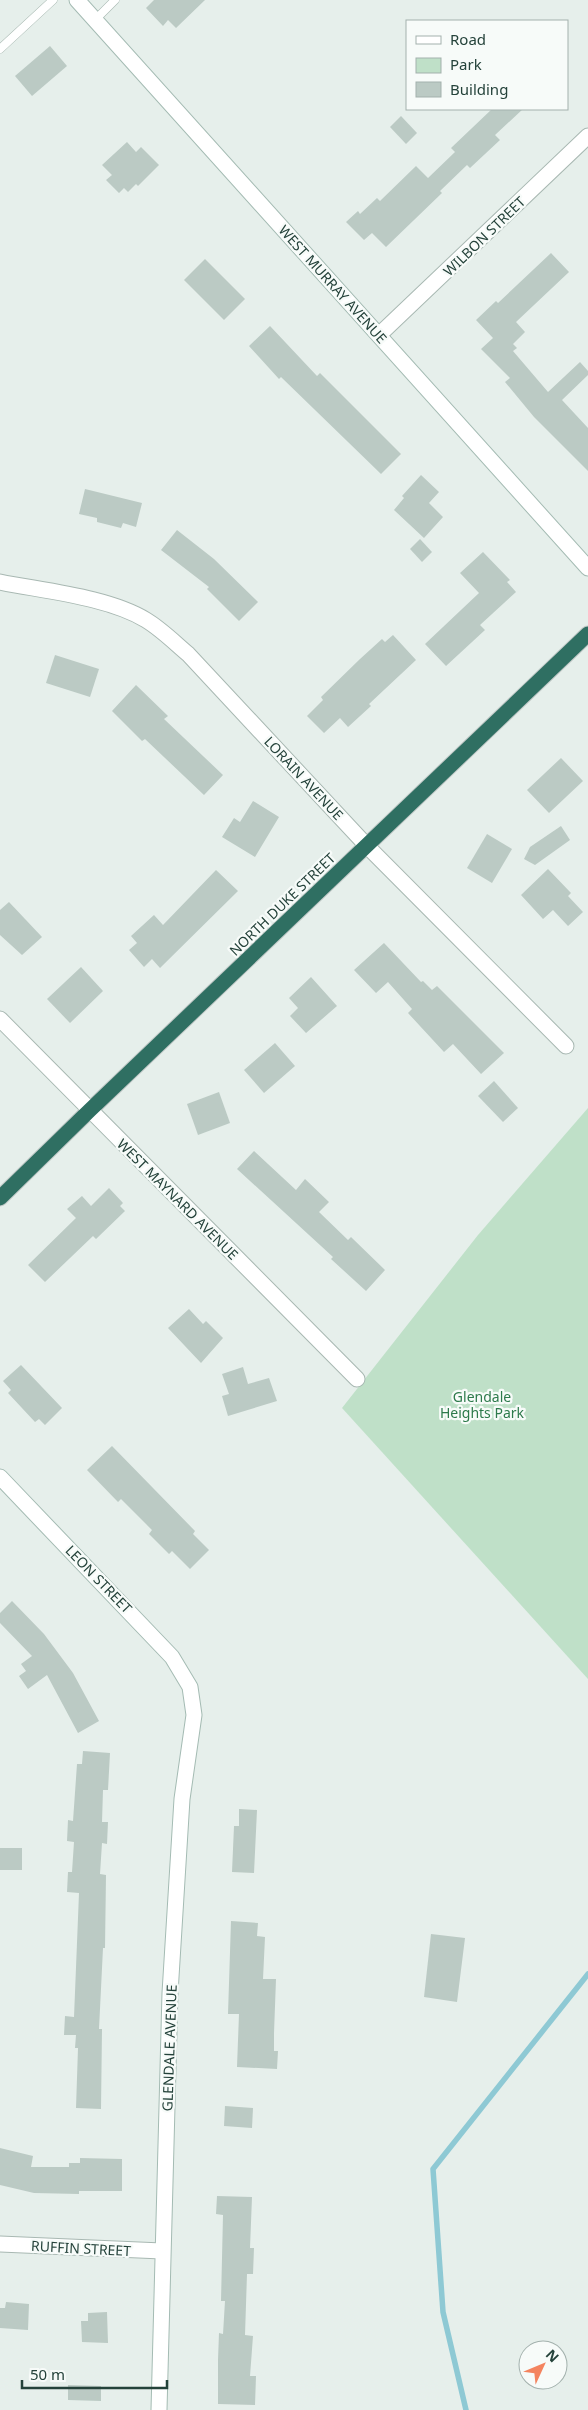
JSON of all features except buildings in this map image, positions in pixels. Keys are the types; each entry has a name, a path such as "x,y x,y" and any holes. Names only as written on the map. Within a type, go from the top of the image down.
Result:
{"highway":[{"name":"NORTH DUKE STREET","path":"0,1198 588,634"}],"street":[{"name":"WEST MURRAY AVENUE","path":"77,0 588,568"},
{"name":"WILBON STREET","path":"379,336 588,136"},
{"name":"LORAIN AVENUE","path":"0,582 104,603 146,620 158,629 188,654 367,846 566,1046"},
{"name":"WEST MAYNARD AVENUE","path":"0,1019 357,1379"},
{"name":"LEON STREET","path":"0,1477 149,1631 172,1657 190,1687"},
{"name":"GLENDALE AVENUE","path":"159,2410 170,1993 182,1799 194,1715 190,1687"},
{"name":"RUFFIN STREET","path":"0,2244 162,2251"}],"lane":[{"path":"0,48 53,0"},
{"path":"95,20 115,0"}],"green space":[{"name":"Glendale Heights Park","path":"588,1108 588,1679 342,1408 478,1235"}],"waterway":[{"path":"466,2410 443,2312 433,2169 588,1974"}]}
